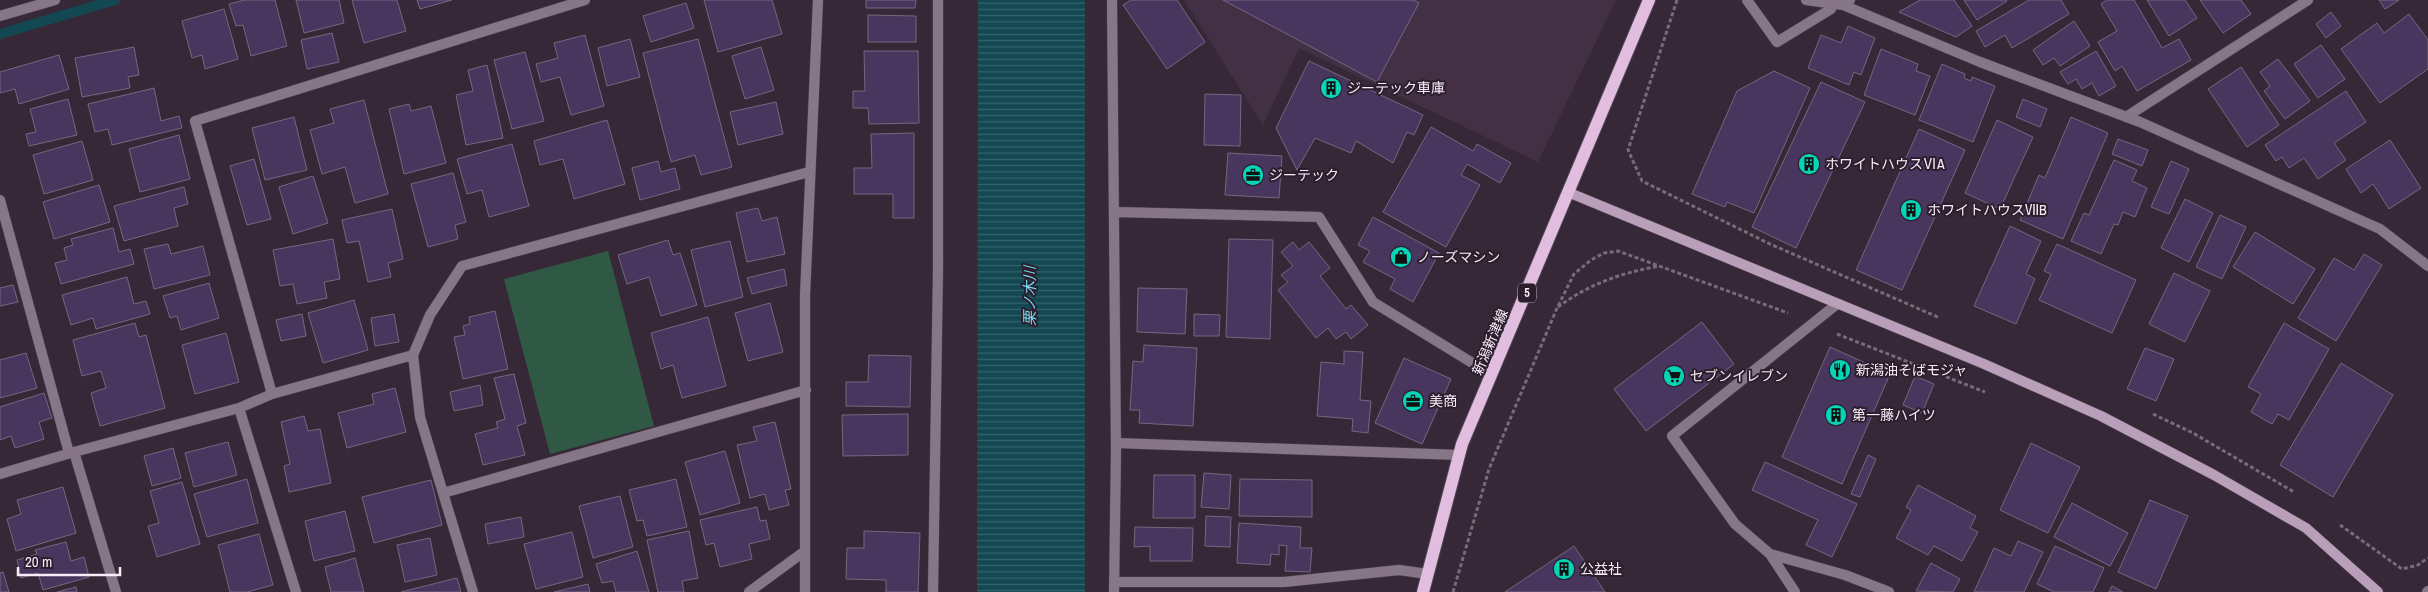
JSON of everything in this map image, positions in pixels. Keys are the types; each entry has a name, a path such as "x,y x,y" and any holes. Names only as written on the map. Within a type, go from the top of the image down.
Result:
{"main road":[{"name":"新潟新津線","path":"1423,592 1460,455 1649,0"}],"street":[{"path":"0,16 55,0"},
{"path":"272,394 194,121 585,0"},
{"path":"805,592 805,296 818,0"},
{"path":"933,592 938,268 938,0"},
{"path":"1112,0 1116,443 1114,587 1284,582 1399,570 1428,574"},
{"path":"1747,0 1777,42 1831,9"},
{"path":"1806,0 1847,2 1980,62 2126,117 2380,229 2427,265"},
{"path":"2126,117 2308,0"},
{"path":"473,592 420,417 412,355 430,315 462,266 809,172"},
{"path":"1570,193 1984,364 2101,416 2214,475 2306,528 2378,592"},
{"path":"0,200 71,452 116,592"},
{"path":"1115,212 1319,217 1373,302 1492,375"},
{"path":"1795,592 1770,554 1735,524 1672,436 1837,304"},
{"path":"0,474 71,452 240,408 272,394 412,355"},
{"path":"443,493 806,390"},
{"path":"240,408 296,592"},
{"path":"1116,443 1460,455"},
{"path":"749,592 805,551"},
{"path":"1770,554 1845,575 1889,592"}],"path":[{"path":"1628,150 1677,0"},
{"path":"1454,592 1489,469 1556,308 1574,274 1591,260 1604,253 1618,251 1788,313"},
{"path":"1556,308 1596,283 1632,271 1660,266"},
{"path":"1830,331 1991,395"}],"shaded area":[{"path":"1184,0 1616,0 1538,162 1299,48 1263,125"}],"green space":[{"path":"608,251 654,426 550,454 504,279"}],"water":[{"name":"栗ノ木川","path":"978,0 1085,0 1085,592 977,592"}],"building":[{"path":"245,0 275,0 287,46 251,56 243,25 236,26 229,4"},
{"path":"296,0 339,0 344,23 304,33"},
{"path":"352,0 397,0 406,31 364,43"},
{"path":"417,0 452,0 420,9"},
{"path":"704,0 772,0 782,34 718,52"},
{"path":"866,0 916,0 915,8 866,8"},
{"path":"1131,0 1177,0 1205,42 1167,69 1123,5"},
{"path":"1223,0 1413,0 1419,3 1377,82"},
{"path":"1920,0 1954,0 1972,26 1956,37 1899,12"},
{"path":"1964,0 2006,0 2007,1 1977,20"},
{"path":"2029,0 2061,0 2069,14 2012,48 2005,35 1985,47 1976,31"},
{"path":"2107,0 2134,0 2162,48 2179,39 2191,60 2137,91 2122,66 2115,71 2098,42 2117,31 2101,4"},
{"path":"2147,0 2185,0 2197,18 2169,36"},
{"path":"2200,0 2241,0 2251,14 2223,33"},
{"path":"2379,0 2399,0 2385,9"},
{"path":"686,3 694,28 651,42 643,16"},
{"path":"224,9 238,59 205,69 202,55 192,58 182,21"},
{"path":"2331,12 2341,26 2326,38 2316,24"},
{"path":"2409,14 2428,40 2428,69 2380,103 2341,49 2377,23 2384,33"},
{"path":"868,15 916,16 916,42 868,42"},
{"path":"2074,21 2090,46 2060,66 2054,58 2043,65 2033,50"},
{"path":"1848,26 1875,38 1861,75 1854,72 1849,85 1808,68 1821,35 1841,43"},
{"path":"332,33 339,62 307,69 301,40"},
{"path":"585,35 604,106 571,115 560,77 541,82 536,64 558,58 554,43"},
{"path":"630,39 640,77 607,86 598,48"},
{"path":"698,39 732,167 701,175 695,155 671,162 643,53"},
{"path":"2321,45 2345,79 2318,98 2294,64"},
{"path":"134,47 139,75 128,77 130,88 82,97 75,58"},
{"path":"761,47 774,90 745,99 732,56"},
{"path":"1881,49 1918,64 1916,71 1930,76 1915,115 1864,95"},
{"path":"864,51 918,51 919,123 869,124 868,108 853,108 853,91 865,91"},
{"path":"2096,51 2116,86 2099,96 2092,83 2082,89 2076,79 2068,84 2060,72"},
{"path":"525,52 544,121 512,129 494,60"},
{"path":"59,55 69,89 19,104 15,89 0,93 0,72"},
{"path":"2278,59 2310,101 2285,119 2264,91 2270,86 2260,72"},
{"name":"ジーテック車庫","path":"1309,61 1423,115 1414,135 1407,132 1393,163 1356,141 1351,153 1315,138 1297,170 1276,128"},
{"path":"1942,64 1965,74 1964,78 1971,81 1972,77 1995,86 1973,142 1919,120"},
{"path":"487,65 503,138 466,145 456,95 473,91 468,70"},
{"path":"2241,67 2279,125 2247,147 2208,89"},
{"path":"1774,71 1810,88 1754,213 1727,202 1725,207 1692,194 1737,91"},
{"name":"ホワイトハウスⅥA","path":"1821,82 1865,102 1796,248 1752,227"},
{"path":"154,88 161,121 179,116 182,128 112,145 108,129 95,132 88,104"},
{"path":"2346,91 2366,122 2334,143 2346,160 2318,179 2304,158 2289,168 2282,157 2276,161 2265,145"},
{"path":"1205,94 1241,95 1240,146 1204,145"},
{"path":"68,99 77,135 29,146 26,134 36,132 30,109"},
{"path":"2023,99 2047,109 2040,127 2016,117"},
{"path":"364,100 388,194 355,203 345,167 322,174 310,130 334,123 330,109"},
{"path":"776,102 783,134 738,145 730,112"},
{"path":"409,104 411,111 431,106 446,163 404,174 389,109"},
{"path":"294,117 307,170 265,180 252,128"},
{"path":"2071,117 2108,133 2063,239 2020,220 2039,175 2045,178"},
{"path":"607,120 625,184 574,199 563,159 540,165 534,141"},
{"path":"1997,120 2033,137 2000,209 1965,193"},
{"path":"1431,127 1473,151 1477,144 1511,163 1500,183 1467,164 1461,175 1480,185 1446,247 1383,212"},
{"name":"ホワイトハウスⅦB","path":"1919,129 1965,150 1902,290 1856,270"},
{"path":"914,133 914,218 893,218 893,194 854,194 854,168 872,168 871,134"},
{"path":"179,135 190,179 140,192 129,149"},
{"path":"2118,139 2148,150 2142,166 2112,154"},
{"path":"2390,140 2421,188 2389,209 2373,184 2361,193 2346,169"},
{"path":"82,141 93,180 44,194 33,155"},
{"path":"512,144 529,206 489,217 482,190 467,194 457,159"},
{"name":"ジーテック","path":"1228,153 1282,156 1279,198 1225,195"},
{"path":"254,159 271,219 247,225 230,166"},
{"path":"2114,160 2137,170 2132,181 2147,188 2135,217 2123,212 2118,225 2114,224 2101,254 2071,241 2084,213 2089,215"},
{"path":"658,161 661,172 675,168 680,189 640,200 632,168"},
{"path":"2171,161 2189,169 2169,214 2151,207"},
{"path":"453,173 466,222 455,225 458,239 428,247 411,184"},
{"path":"313,176 328,223 293,234 279,187"},
{"path":"99,185 110,222 54,239 43,202"},
{"path":"184,187 188,204 174,208 178,226 124,241 114,206"},
{"path":"2185,199 2213,213 2189,262 2161,248"},
{"path":"758,208 762,221 777,217 785,254 747,262 736,213"},
{"path":"392,209 403,259 388,263 391,277 368,282 359,241 347,243 342,220"},
{"path":"2220,215 2246,227 2222,279 2196,267"},
{"name":"ノーズマシン","path":"1373,217 1439,253 1413,302 1390,289 1395,279 1363,262 1370,251 1358,245"},
{"path":"2010,226 2041,241 2026,274 2035,279 2016,324 1974,306"},
{"path":"113,228 119,252 130,249 134,264 61,284 55,263 67,260 64,248 73,245 71,239"},
{"path":"2255,232 2315,269 2293,304 2233,267"},
{"path":"333,239 340,279 324,282 327,298 297,304 293,284 280,286 273,250"},
{"path":"1229,239 1273,240 1270,339 1226,337"},
{"path":"668,240 673,255 680,253 697,305 661,316 649,277 627,284 618,255"},
{"path":"730,241 743,297 705,307 691,250"},
{"path":"1293,242 1299,250 1309,242 1330,268 1320,276 1346,309 1351,305 1368,325 1351,339 1346,332 1336,339 1328,328 1316,338 1278,290 1288,282 1281,275 1293,266 1281,252"},
{"path":"168,244 171,254 203,246 210,275 154,289 144,249"},
{"path":"2057,244 2136,280 2112,333 2039,300 2051,274 2044,271"},
{"path":"2364,254 2382,265 2336,341 2298,318 2334,258 2354,270"},
{"path":"784,269 787,285 752,294 747,278"},
{"path":"2174,273 2210,291 2185,342 2149,324"},
{"path":"127,277 134,304 146,301 150,314 96,329 93,318 71,325 62,295"},
{"path":"209,283 219,318 181,330 177,316 170,318 163,296"},
{"path":"13,285 18,302 0,306 0,288"},
{"path":"1138,288 1187,289 1185,334 1137,332"},
{"path":"354,300 368,350 323,363 308,313"},
{"path":"770,303 783,352 748,361 735,313"},
{"path":"495,311 508,369 463,379 454,337 465,335 463,326 470,324 469,317"},
{"path":"302,314 306,336 281,341 276,320"},
{"path":"394,314 399,342 375,346 371,318"},
{"path":"1194,314 1220,315 1219,336 1194,336"},
{"path":"708,317 726,386 682,398 673,365 661,369 651,333"},
{"name":"セブンイレブン","path":"1702,322 1734,364 1646,431 1614,389"},
{"path":"135,323 139,337 146,335 165,408 100,426 91,393 106,388 101,371 82,376 73,340"},
{"path":"2284,323 2329,349 2289,420 2278,414 2272,424 2251,412 2261,394 2248,387"},
{"path":"226,333 239,382 195,394 182,345"},
{"path":"1144,345 1197,348 1193,426 1139,423 1140,410 1130,410 1133,361 1143,362"},
{"name":"第一藤ハイツ","path":"1830,347 1890,374 1842,484 1782,457"},
{"path":"2145,348 2174,359 2156,401 2127,389"},
{"path":"1344,351 1363,352 1360,400 1371,401 1368,433 1352,431 1353,419 1317,416 1321,362 1344,364"},
{"path":"26,353 37,388 0,398 0,360"},
{"path":"869,355 911,356 910,407 846,406 846,382 868,382"},
{"name":"美商","path":"1404,358 1451,379 1422,444 1375,423"},
{"path":"2341,363 2393,395 2333,497 2280,465"},
{"path":"514,374 526,423 517,426 525,455 483,465 475,434 498,428 496,422 505,419 494,378"},
{"path":"1915,376 1934,384 1922,413 1903,405"},
{"path":"480,385 483,405 454,411 450,392"},
{"path":"395,388 406,432 347,448 338,413 374,404 372,394"},
{"path":"44,393 52,418 39,422 44,439 15,448 11,436 0,440 0,407"},
{"path":"908,414 908,455 843,456 842,415"},
{"path":"304,416 308,431 320,429 331,483 289,492 284,466 290,464 281,422"},
{"path":"775,422 791,489 785,490 789,505 769,510 765,494 750,498 737,445 757,441 753,427"},
{"path":"228,442 237,475 194,487 185,453"},
{"path":"2031,443 2080,467 2048,533 2000,510"},
{"path":"173,448 181,478 152,486 144,456"},
{"path":"725,451 740,503 700,515 685,462"},
{"path":"1868,455 1876,459 1860,497 1851,494"},
{"path":"1765,462 1857,504 1832,557 1806,545 1818,520 1752,490"},
{"path":"1204,473 1231,475 1229,509 1201,507"},
{"path":"1154,475 1195,475 1195,518 1153,518"},
{"path":"247,479 258,523 207,537 194,494"},
{"path":"676,479 687,527 647,536 643,520 637,521 629,490"},
{"path":"1240,479 1312,480 1312,517 1239,516"},
{"path":"431,480 442,525 374,543 362,497"},
{"path":"182,482 200,544 157,557 148,526 159,523 150,491"},
{"path":"1918,485 1976,516 1970,528 1978,532 1962,561 1934,546 1928,555 1896,538 1911,510 1906,507"},
{"path":"63,487 76,533 16,551 7,519 21,514 17,500"},
{"path":"620,496 633,547 593,558 579,506"},
{"path":"2150,500 2188,516 2156,589 2118,572"},
{"path":"2072,503 2128,533 2110,566 2054,537"},
{"path":"757,507 760,521 766,520 770,539 749,544 752,559 720,567 714,543 706,545 700,520"},
{"path":"345,511 355,551 314,561 305,521"},
{"path":"1206,516 1231,517 1230,547 1205,546"},
{"path":"521,517 524,537 488,544 485,524"},
{"path":"1239,523 1301,527 1300,548 1312,548 1310,572 1285,571 1287,546 1279,545 1279,555 1271,554 1270,565 1237,563"},
{"path":"1135,527 1193,528 1192,561 1150,561 1150,546 1134,547"},
{"path":"689,531 698,578 682,581 684,592 658,592 647,540"},
{"path":"864,531 920,533 918,592 886,592 886,580 846,579 847,548 864,548"},
{"path":"572,532 583,577 536,589 524,544"},
{"path":"259,534 273,585 247,592 230,592 218,545"},
{"path":"430,538 437,575 405,582 397,545"},
{"path":"2018,541 2043,552 2024,592 1974,592 1994,548 2011,556"},
{"path":"66,542 71,561 84,557 89,577 43,590 38,573 21,578 17,560 37,554 35,550"},
{"name":"公益社","path":"1574,546 1605,592 1505,592"},
{"path":"2055,546 2104,568 2093,592 2054,592 2037,584"},
{"path":"637,551 649,592 616,592 613,581 602,583 596,564"},
{"path":"355,558 364,592 331,592 325,567"},
{"path":"1931,563 1960,579 1953,592 1916,591"},
{"path":"3,572 9,592 0,592 0,573"},
{"path":"457,578 461,592 401,592"},
{"path":"588,584 590,592 554,592"},
{"path":"2112,586 2123,592 2109,592"},
{"path":"76,587 77,592 57,592"}],"waterway":[{"path":"0,34 115,0"}],"place":[{"name":"ジーテック車庫","path":"1331,88"},
{"name":"ホワイトハウスⅥA","path":"1809,164"},
{"name":"ジーテック","path":"1253,175"},
{"name":"ホワイトハウスⅦB","path":"1911,210"},
{"name":"ノーズマシン","path":"1401,257"},
{"name":"新潟油そばモジャ","path":"1840,370"},
{"name":"セブンイレブン","path":"1674,376"},
{"name":"美商","path":"1413,401"},
{"name":"第一藤ハイツ","path":"1836,415"},
{"name":"公益社","path":"1564,569"}]}
